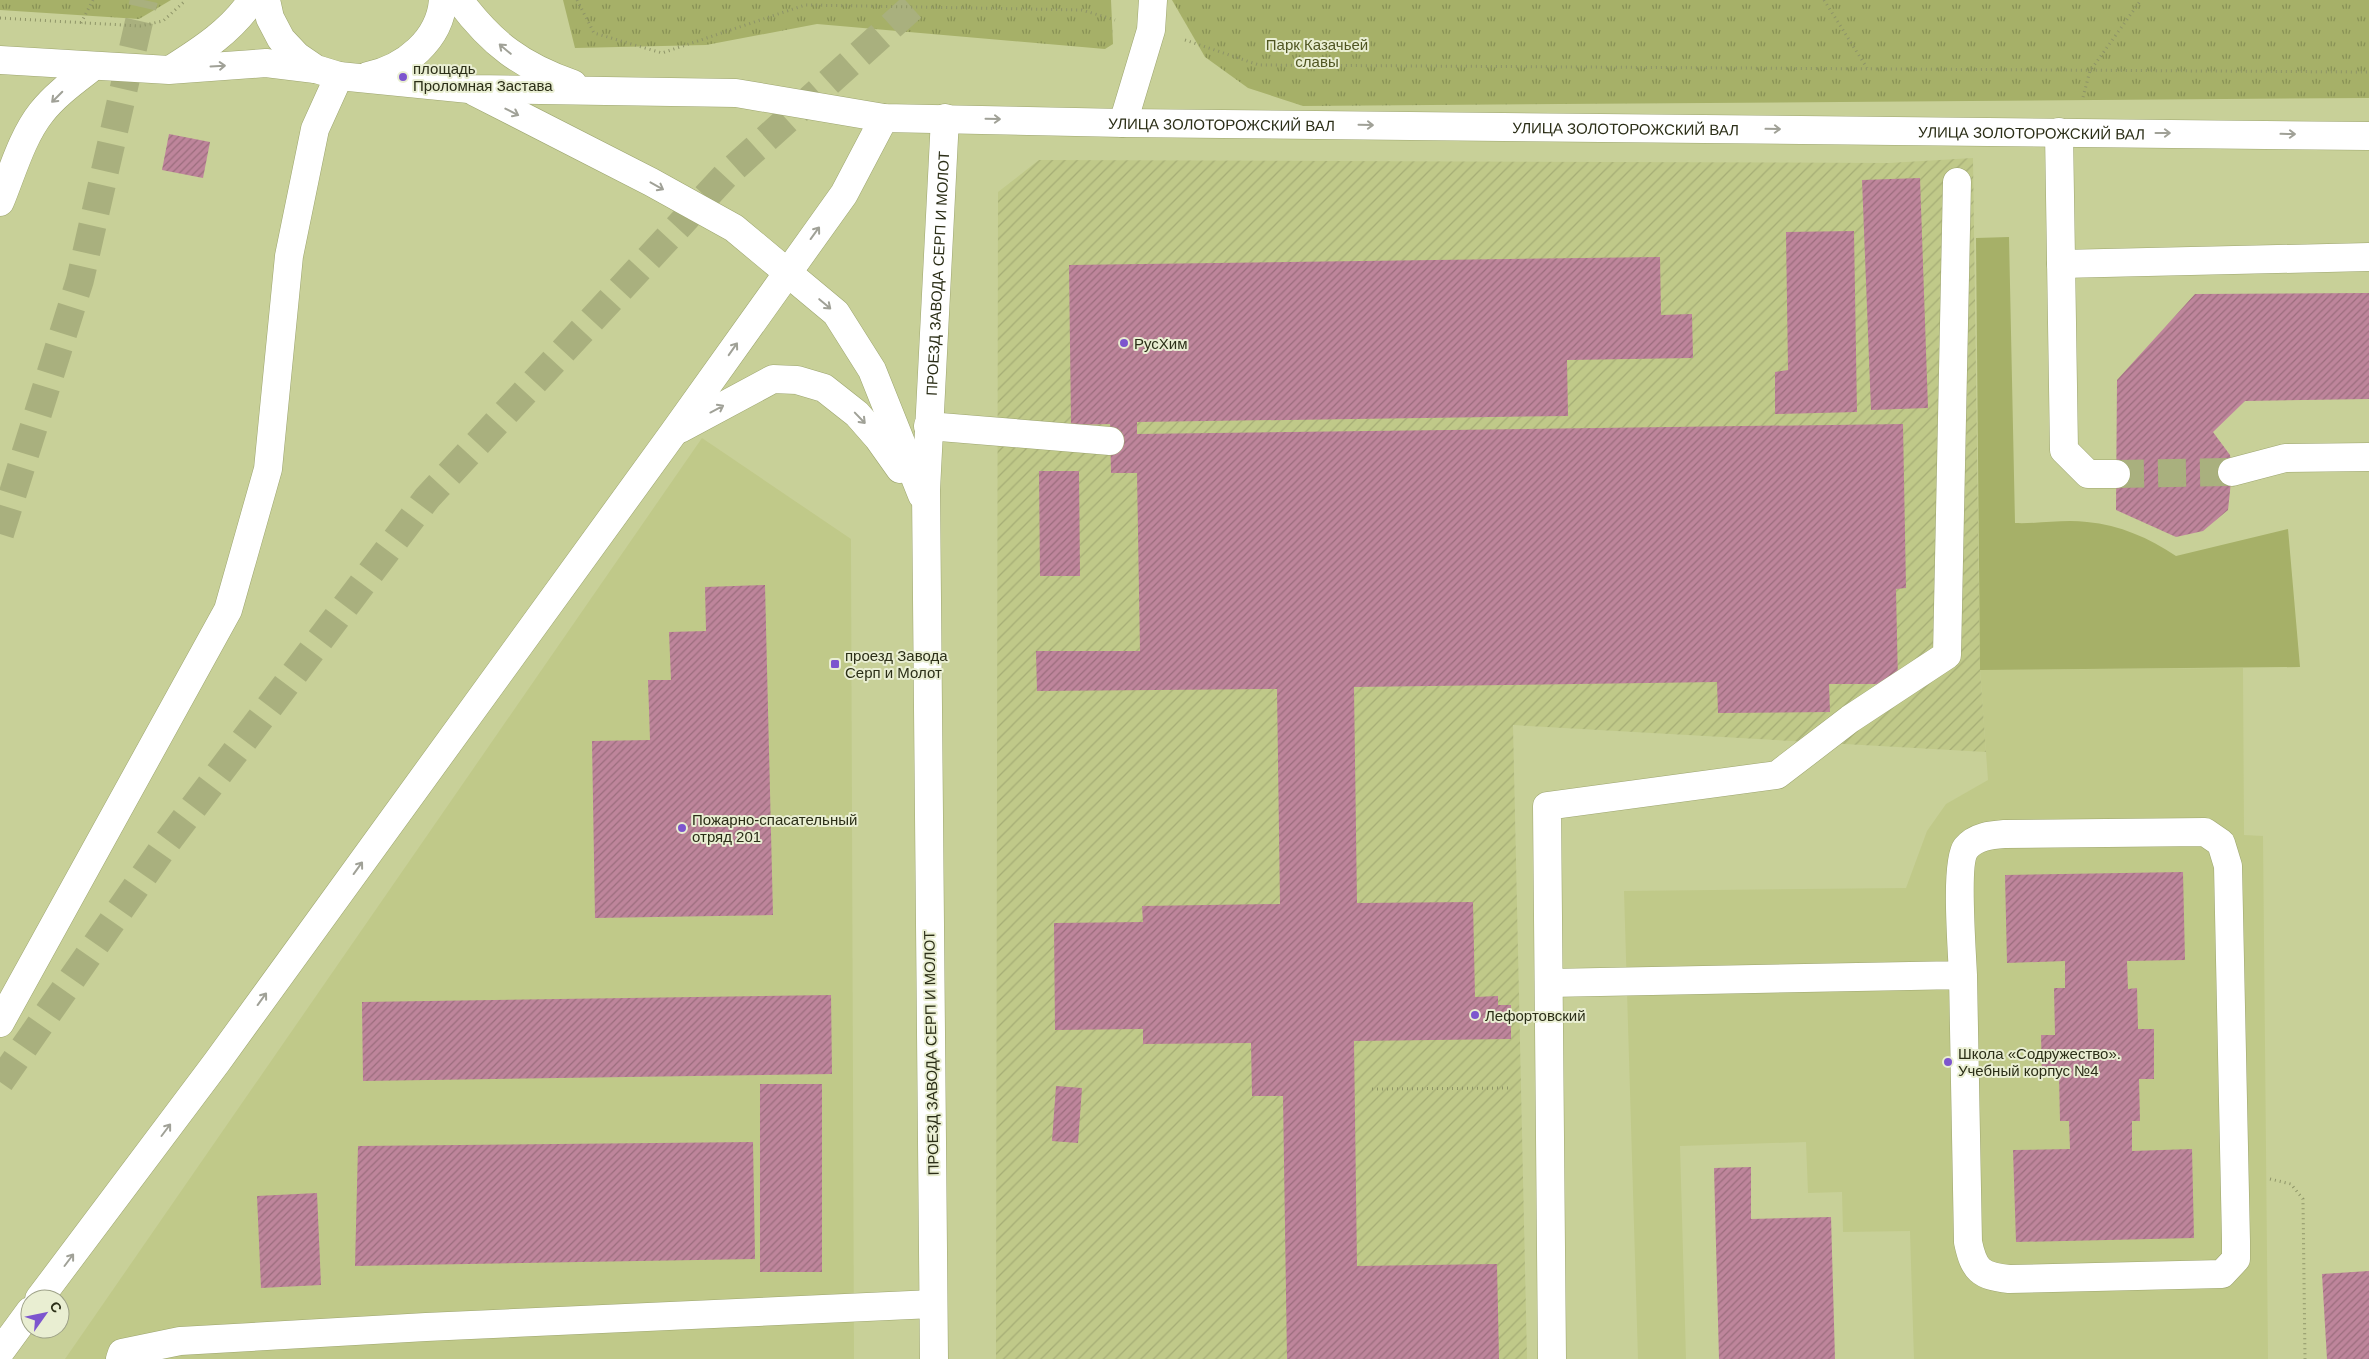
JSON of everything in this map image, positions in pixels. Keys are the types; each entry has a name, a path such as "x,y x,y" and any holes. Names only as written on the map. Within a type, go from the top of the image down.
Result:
{"street":[{"path":"169,70 209,45 231,26 252,0"},
{"path":"266,0 270,18 281,39 297,56 339,74 385,72 399,65 423,46 436,26 443,0"},
{"path":"459,0 479,26 509,53 544,74 596,91"},
{"path":"1123,122 1151,30 1153,0"},
{"path":"0,60 169,70 266,63 339,74 469,89 736,93 884,118 844,194 674,432 217,1062 47,1289"},
{"path":"0,202 29,134 41,114 60,94 94,66"},
{"path":"0,1023 228,610 268,468 289,256 315,129 339,74"},
{"path":"469,89 651,182 734,228 836,313 872,370 926,506"},
{"name":"УЛИЦА ЗОЛОТОРОЖСКИЙ ВАЛ","path":"884,118 2369,136"},
{"name":"ПРОЕЗД ЗАВОДА СЕРП И МОЛОТ","path":"934,1359 926,506 928,426 945,118"},
{"path":"2058,132 2064,450 2088,474 2116,474"},
{"path":"1552,1359 1547,806 1777,775 1850,719 1947,654 1957,182"},
{"path":"2061,264 2369,257"},
{"path":"674,432 773,379 797,380 814,384 824,388 857,414 878,438 926,506"},
{"path":"928,426 1110,441"},
{"path":"2232,472 2285,458 2369,457"},
{"path":"2206,832 2221,842 2228,866 2236,1242 2236,1259 2222,1274 2008,1279 1989,1277 1973,1263 1968,1242 1963,975 1960,866 1966,848 1983,836 2005,834 2206,832"},
{"path":"1549,983 1963,975"},
{"path":"120,1359 122,1353 180,1341 933,1304"},
{"path":"0,1352 20,1325"}],"path":[{"path":"81,23 93,0"},
{"path":"0,18 140,26 162,21 186,0"},
{"path":"577,0 594,33 662,52 805,5 1082,10 1151,30"},
{"path":"1824,0 1867,69"},
{"path":"2090,71 2141,0"},
{"path":"1197,43 1259,65 2369,72"},
{"path":"1372,1089 1550,1088"},
{"path":"2268,1179 2291,1184 2304,1199 2305,1359"}],"shaded area":[{"path":"1973,158 1980,670 1986,752 1513,725 1527,1359 996,1359 998,192 1039,160 1889,163"},
{"path":"702,438 851,539 854,1359 65,1359"},
{"name":"Школа «Содружество». Учебный корпус №4","path":"2243,668 2244,835 2263,836 2268,1359 1914,1359 1910,1231 1843,1232 1842,1192 1808,1193 1806,1142 1680,1146 1686,1359 1638,1359 1624,891 1906,888 1927,831 1946,804 1988,780 1980,670"}],"green space":[{"path":"0,0 171,0 139,19 0,10"},
{"path":"563,0 1111,0 1113,44 1105,49 817,24 706,45 575,48"},
{"name":"Парк Казачьей славы","path":"1172,0 2369,0 2369,98 1303,106 1248,88 1205,57"},
{"path":"2009,237 2015,523 2078,521 2111,526 2134,533 2176,556 2288,529 2300,667 1980,670 1976,238"}],"building":[{"path":"169,134 210,142 203,178 162,170"},
{"path":"1920,178 1928,408 1871,410 1862,180"},
{"path":"1854,231 1857,412 1775,414 1775,372 1788,370 1786,232"},
{"path":"1660,257 1661,315 1692,314 1693,358 1567,360 1568,416 1137,422 1137,434 1903,424 1906,588 1896,589 1898,684 1829,684 1830,712 1718,713 1717,682 1354,687 1357,903 1473,902 1475,997 1498,996 1498,1005 1511,1005 1511,1039 1354,1041 1357,1266 1497,1264 1499,1359 1287,1359 1283,1096 1252,1096 1251,1043 1143,1044 1143,1029 1055,1030 1054,923 1143,922 1142,906 1280,904 1277,689 1037,691 1036,651 1140,651 1137,473 1111,473 1110,424 1071,425 1069,265"},
{"path":"2369,293 2369,399 2245,401 2213,432 2230,455 2232,472 2228,510 2203,531 2176,537 2116,510 2117,380 2195,294"},
{"path":"1039,471 1079,471 1080,576 1040,576"},
{"name":"Пожарно-спасательный отряд 201","path":"765,585 773,915 595,918 592,741 650,740 648,680 671,680 669,632 706,631 705,587"},
{"path":"2183,872 2185,960 2127,961 2128,989 2137,988 2138,1029 2154,1029 2154,1079 2139,1079 2140,1121 2132,1121 2132,1151 2192,1149 2194,1238 2016,1242 2013,1150 2070,1149 2069,1121 2060,1121 2059,1076 2042,1076 2041,1035 2055,1035 2054,988 2065,988 2065,961 2007,963 2005,875"},
{"path":"831,995 832,1074 363,1081 362,1002"},
{"path":"760,1084 822,1084 822,1272 760,1272"},
{"path":"1056,1086 1082,1088 1078,1143 1052,1141"},
{"path":"753,1142 755,1259 355,1266 358,1146"},
{"path":"1751,1167 1751,1219 1831,1217 1835,1359 1719,1359 1714,1168"},
{"path":"317,1193 321,1285 261,1288 257,1196"},
{"path":"2369,1271 2369,1359 2327,1359 2322,1274"}],"tunnel":[{"path":"0,534 80,280 144,0"},
{"path":"0,1082 168,841 427,498 726,175 920,0"},
{"path":"2116,474 2232,472"}],"place":[{"name":"площадь Проломная Застава","path":"403,77"},
{"name":"РусХим","path":"1124,343"},
{"name":"проезд Завода Серп и Молот","path":"835,664"},
{"name":"Пожарно-спасательный отряд 201","path":"682,828"},
{"name":"Лефортовский","path":"1475,1015"},
{"name":"Школа «Содружество». Учебный корпус №4","path":"1948,1062"}]}
